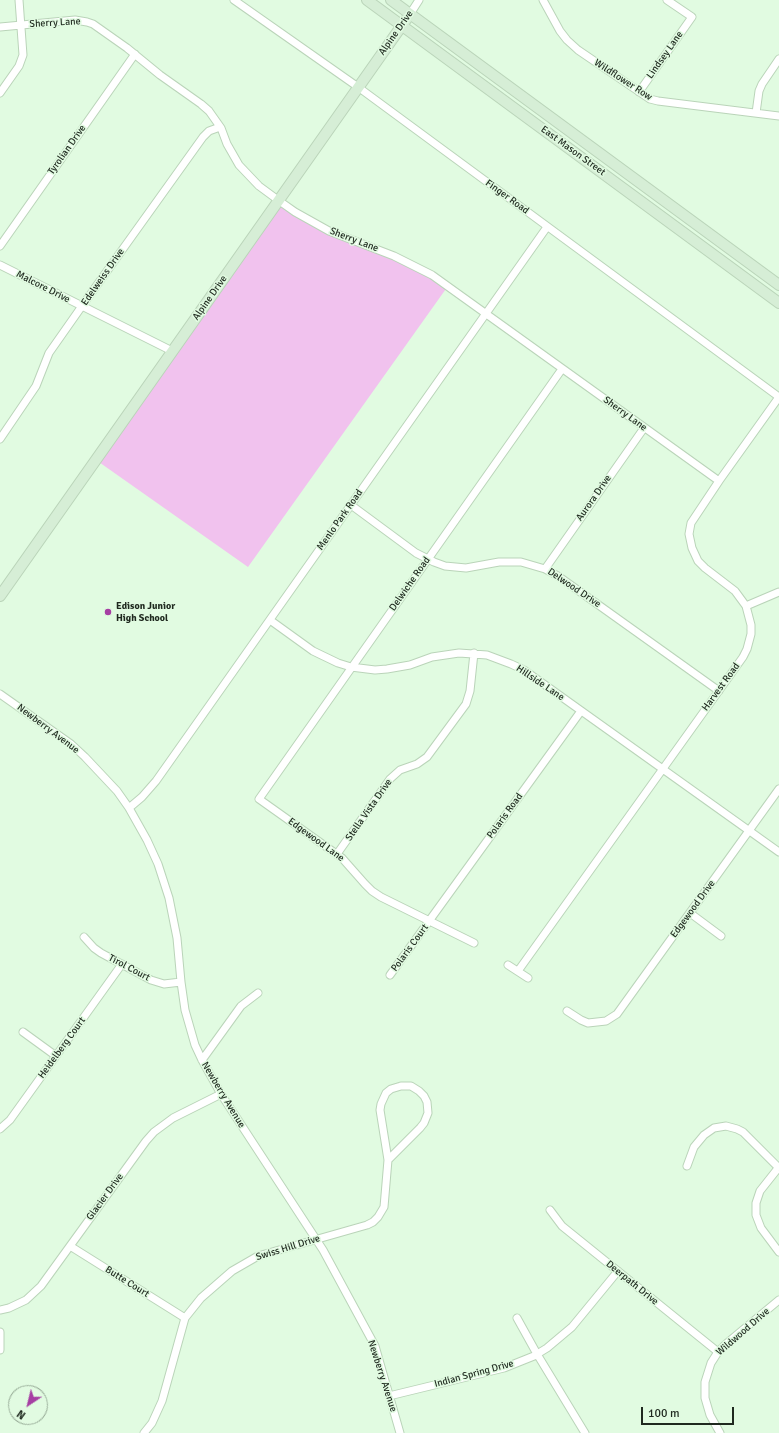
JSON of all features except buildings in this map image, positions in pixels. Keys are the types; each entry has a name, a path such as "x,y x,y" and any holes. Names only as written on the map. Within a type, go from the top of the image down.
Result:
{"main road":[{"name":"East Mason Street","path":"367,0 779,303"},
{"name":"East Mason Street","path":"391,0 779,285"},
{"name":"Alpine Drive","path":"0,596 410,14"}],"street":[{"path":"0,93 19,66 21,60 23,49 19,0"},
{"name":"Finger Road","path":"234,0 358,87 779,397"},
{"name":"Alpine Drive","path":"410,14 420,0"},
{"name":"Wildflower Row","path":"543,0 560,31 567,40 578,50 650,99 779,116"},
{"name":"Lindsey Lane","path":"639,92 692,17 667,0"},
{"name":"Sherry Lane","path":"0,27 75,20 86,22 98,28 201,104 215,118 239,165 259,186 278,200 295,212 329,231 394,256 413,265 445,284 719,481"},
{"name":"Tyrolian Drive","path":"0,246 135,54"},
{"path":"756,113 759,91 779,59"},
{"name":"Edelweiss Drive","path":"0,439 36,386 49,353 82,306 203,137 209,132 220,127"},
{"name":"Menlo Park Road","path":"129,808 142,798 156,781 547,227"},
{"name":"Malcore Drive","path":"0,265 172,351"},
{"name":"Delwiche Road","path":"259,799 562,369"},
{"name":"Harvest Road","path":"518,972 719,691 743,656 748,645 751,634 751,625 746,606 735,591 704,568 692,548 689,534 692,523 719,481 779,397"},
{"name":"Aurora Drive","path":"545,569 644,428"},
{"name":"Delwood Drive","path":"351,505 416,553 428,560 445,566 456,568 478,567 509,562 531,564 545,569 558,576 719,691"},
{"path":"746,606 779,592"},
{"name":"Hillside Lane","path":"270,620 313,651 338,664 351,667 375,670 387,669 410,665 432,657 446,654 474,653 487,655 511,664 524,670 779,852"},
{"name":"Stella Vista Drive","path":"337,854 390,779 400,770 417,764 427,757 466,704 470,691 474,653"},
{"name":"Newberry Avenue","path":"0,694 71,744 103,776 129,808 147,840 156,859 169,898 177,938 181,982 189,1026 202,1060 221,1094 316,1239 375,1346 400,1433"},
{"name":"Polaris Road","path":"430,920 581,711"},
{"name":"Edgewood Drive","path":"567,1011 588,1023 601,1023 612,1018 619,1011 779,789"},
{"name":"Edgewood Lane","path":"259,799 337,854 351,866 372,891 474,943"},
{"path":"690,913 721,936"},
{"name":"Polaris Court","path":"390,975 430,920"},
{"name":"Tirol Court","path":"84,937 101,953 158,983 173,984 181,982"},
{"name":"Heidelberg Court","path":"0,1129 10,1120 122,964"},
{"path":"508,965 528,978"},
{"path":"202,1060 241,1006 258,993"},
{"path":"22,1032 56,1056"},
{"name":"Swiss Hill Drive","path":"144,1433 152,1423 162,1401 185,1318 201,1298 232,1271 244,1263 268,1252 368,1225 382,1212 385,1203 388,1160 380,1104 391,1089 402,1086 411,1086 420,1091 427,1102 427,1118 420,1128 388,1160"},
{"name":"Glacier Drive","path":"0,1310 18,1305 34,1294 41,1286 154,1132 173,1118 221,1094"},
{"path":"687,1166 694,1147 704,1135 714,1128 726,1126 743,1132 779,1167 760,1191 756,1203 756,1215 761,1228 779,1252"},
{"name":"Deerpath Drive","path":"550,1210 562,1226 718,1352"},
{"name":"Butte Court","path":"70,1246 185,1318"},
{"name":"Indian Spring Drive","path":"389,1396 504,1368 537,1354 560,1338 572,1327 618,1271"},
{"name":"Wildwood Drive","path":"720,1433 707,1407 705,1389 707,1372 718,1352 726,1344 779,1300"},
{"path":"517,1318 585,1433"},
{"path":"0,1332 0,1350"}],"shaded area":[{"path":"278,200 295,212 374,248 448,286 248,567 96,460"}],"place":[{"name":"Edison Junior High School","path":"108,612"}]}
